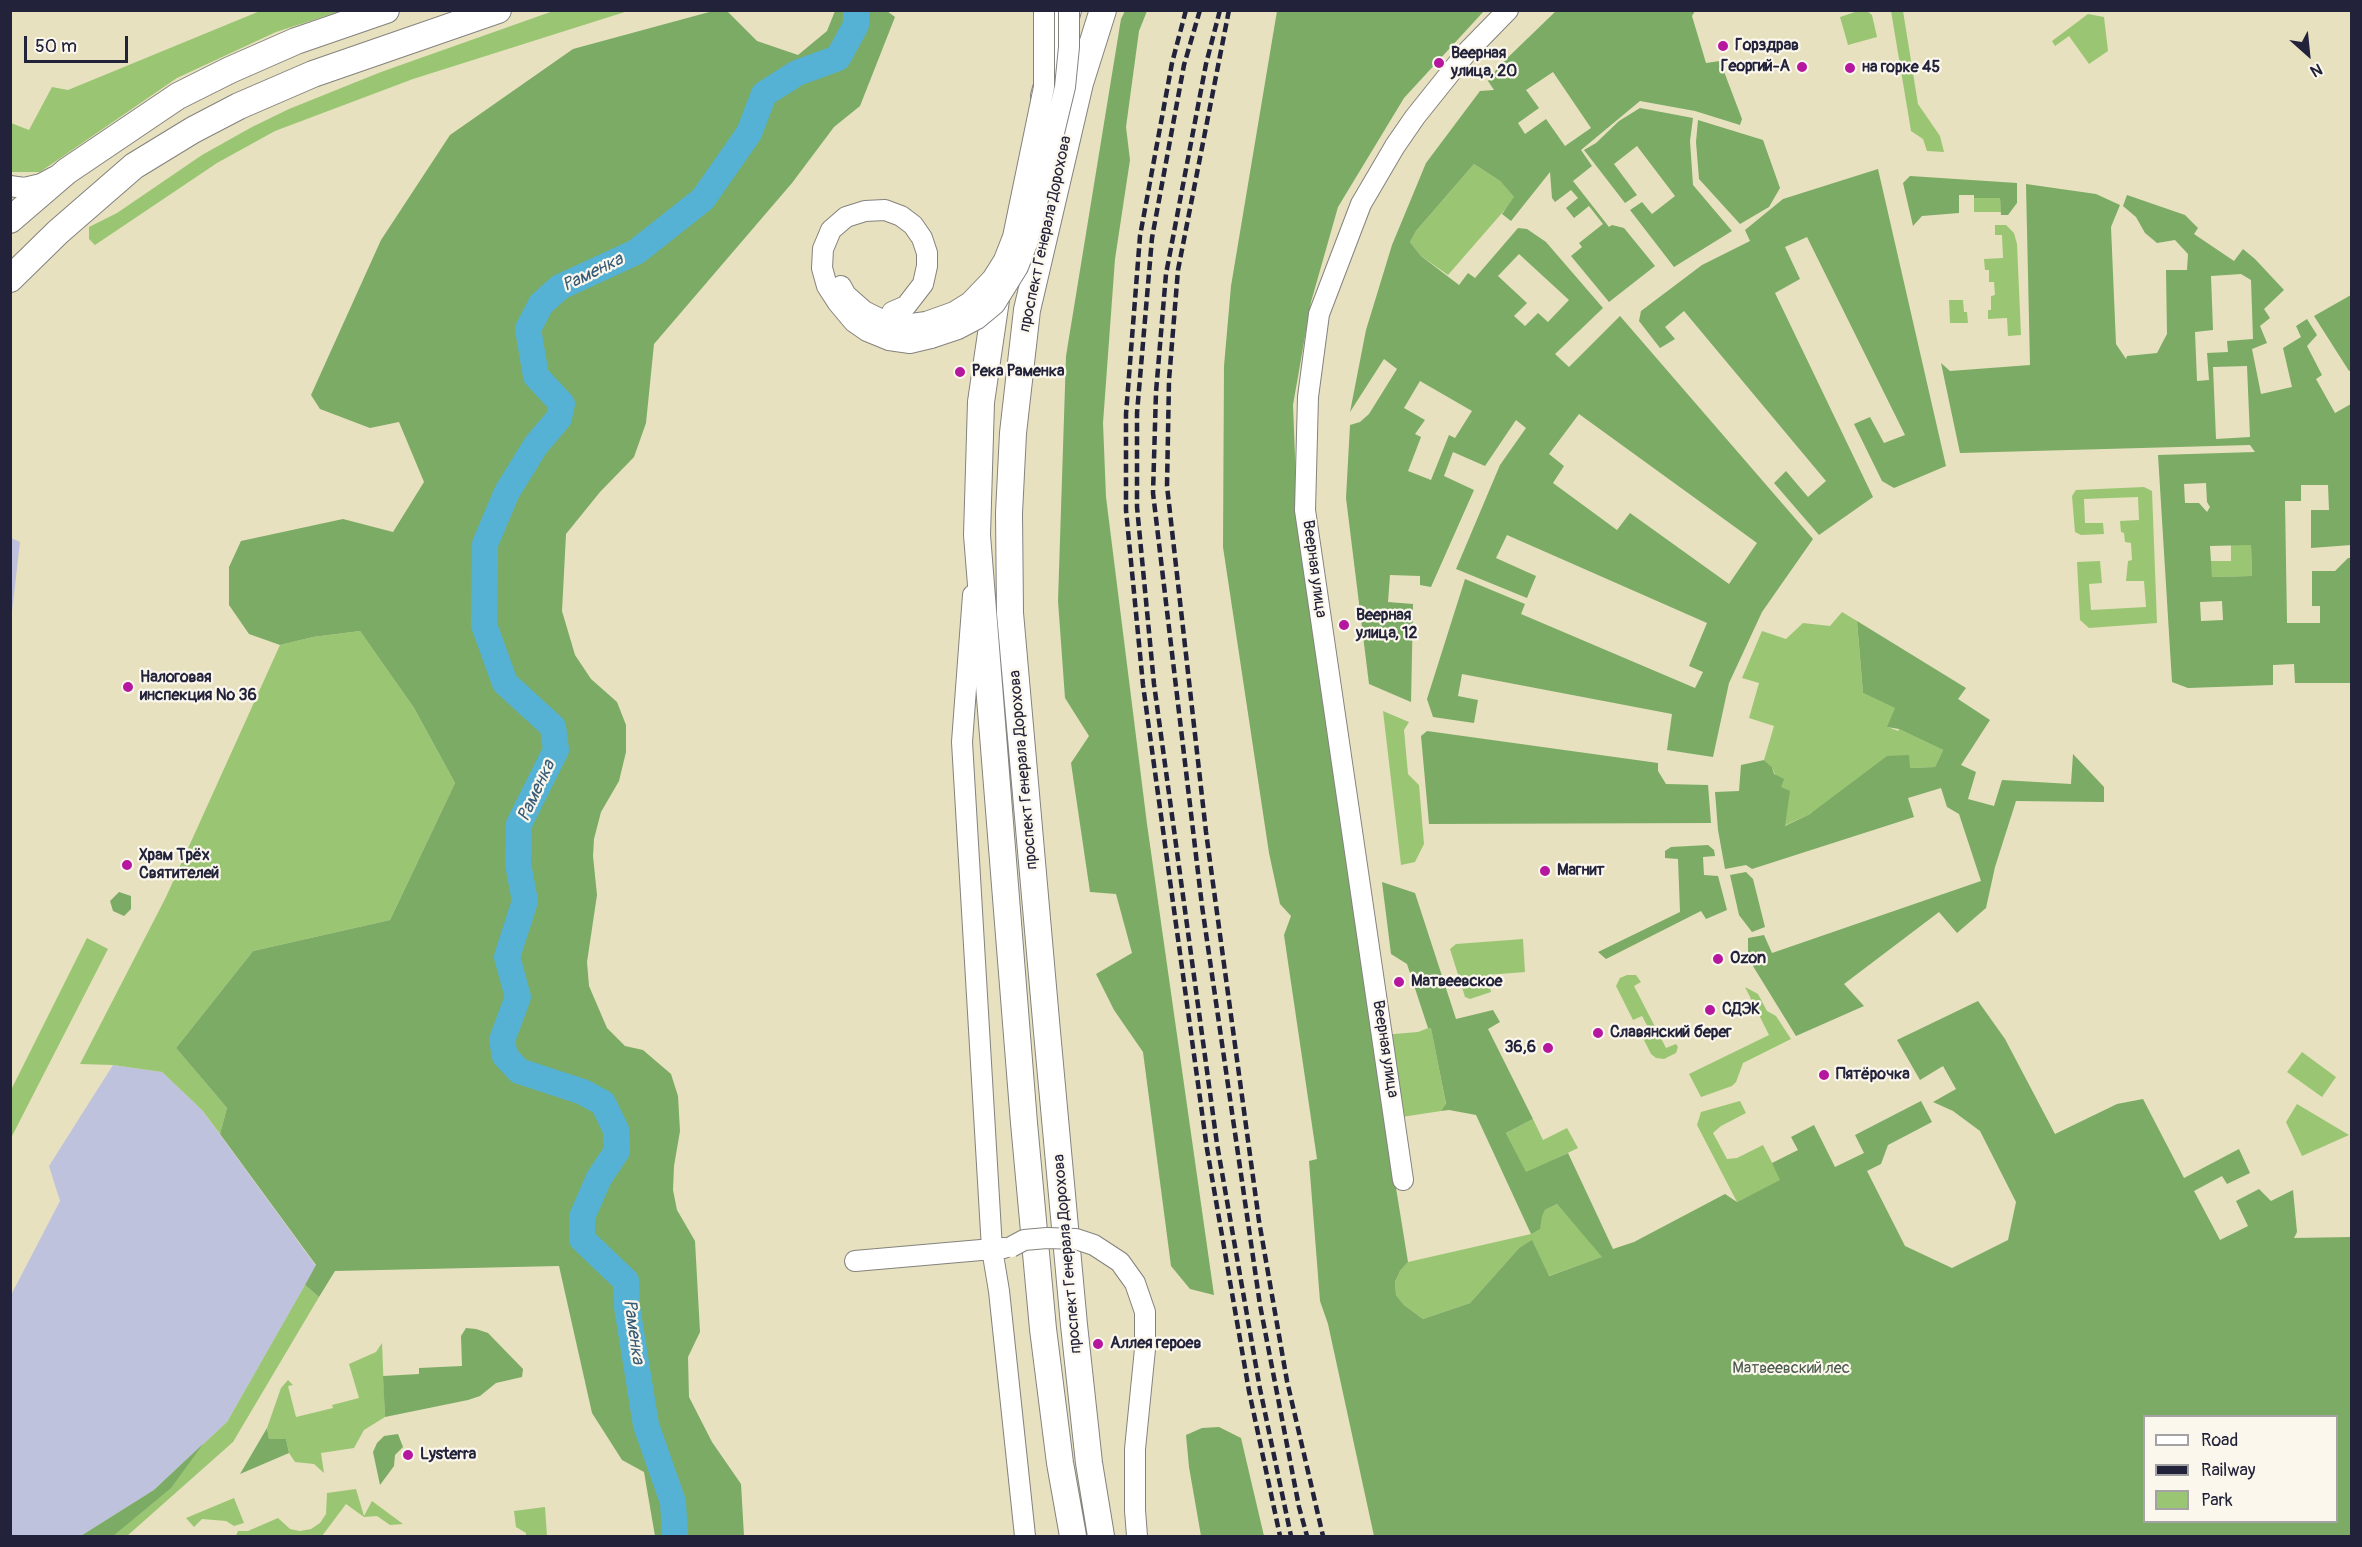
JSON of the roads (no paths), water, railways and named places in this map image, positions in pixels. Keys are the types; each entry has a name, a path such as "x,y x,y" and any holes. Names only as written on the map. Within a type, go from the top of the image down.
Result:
{"main road":[{"path":"10,220 67,171 178,96 296,41 386,10"},
{"path":"10,279 58,232 134,166 193,130 240,106 313,74 498,10"},
{"name":"проспект Генерала Дорохова","path":"1068,10 1017,194 993,312 981,402 977,535 1025,1135 1043,1329 1060,1463 1073,1536"},
{"name":"проспект Генерала Дорохова","path":"1101,1536 1089,1463 1075,1336 1044,997 1010,613 1009,513 1013,433 1027,310 1080,82 1103,10"}],"street":[{"path":"891,307 906,306 923,284 927,253 922,238 913,225 901,216 885,210 865,211 846,218 831,230 823,249 822,268 827,286 854,322 867,331 889,340 910,343 970,302 992,279 1013,237 1044,87 1044,10"},
{"path":"929,330 958,329 977,319 995,304 1018,267 1025,250 1043,183 1065,87 1069,47 1068,10"},
{"name":"Веерная улица","path":"1403,1180 1305,510 1308,397 1319,314 1366,195 1395,146 1440,83 1508,10"},
{"path":"10,186 24,188 42,184 67,171"},
{"path":"977,535 962,742 1001,1248 999,1291 1025,1536"},
{"path":"855,1261 1001,1248 1024,1240 1047,1238 1076,1239 1094,1245 1120,1262 1135,1283 1145,1312 1145,1349 1136,1449 1137,1536"}],"waterway":[{"name":"Раменка","path":"675,1536 673,1502 646,1425 627,1307 626,1281 582,1239 582,1217 599,1178 617,1151 616,1130 603,1103 583,1092 519,1071 505,1056 502,1040 518,997 507,957 525,901 518,864 519,824 556,750 553,727 505,683 484,625 485,544 507,492 536,445 559,418 562,404 536,376 528,329 541,304 560,287 636,252 703,199 749,133 764,94 797,73 838,58 856,25 856,10"}],"railway":[{"path":"1186,10 1172,63 1140,236 1126,414 1126,510 1143,685 1207,1149 1249,1391 1280,1536"},
{"path":"1200,10 1184,65 1152,238 1137,413 1137,507 1154,684 1217,1144 1260,1389 1291,1536"},
{"path":"1220,10 1206,64 1166,274 1156,392 1153,493 1202,906 1260,1305 1299,1507 1307,1536"},
{"path":"1229,10 1178,270 1169,380 1167,486 1206,832 1259,1221 1287,1381 1323,1536"}],"place":[{"name":"Горздрав","path":"1723,46"},
{"name":"Веерная улица, 20","path":"1439,63"},
{"name":"Георгий-А","path":"1802,67"},
{"name":"на горке 45","path":"1850,68"},
{"name":"Река Раменка","path":"960,372"},
{"name":"Веерная улица, 12","path":"1344,625"},
{"name":"Налоговая инспекция № 36","path":"128,687"},
{"name":"Храм Трёх Святителей","path":"127,865"},
{"name":"Магнит","path":"1545,871"},
{"name":"Ozon","path":"1718,959"},
{"name":"Матвеевское","path":"1399,982"},
{"name":"СДЭК","path":"1710,1010"},
{"name":"Славянский берег","path":"1598,1033"},
{"name":"36,6","path":"1548,1048"},
{"name":"Пятёрочка","path":"1824,1075"},
{"name":"Аллея героев","path":"1098,1344"},
{"name":"Lysterra","path":"408,1455"}],"park label":[{"name":"Матвеевский лес","path":"1791,1369"}]}
